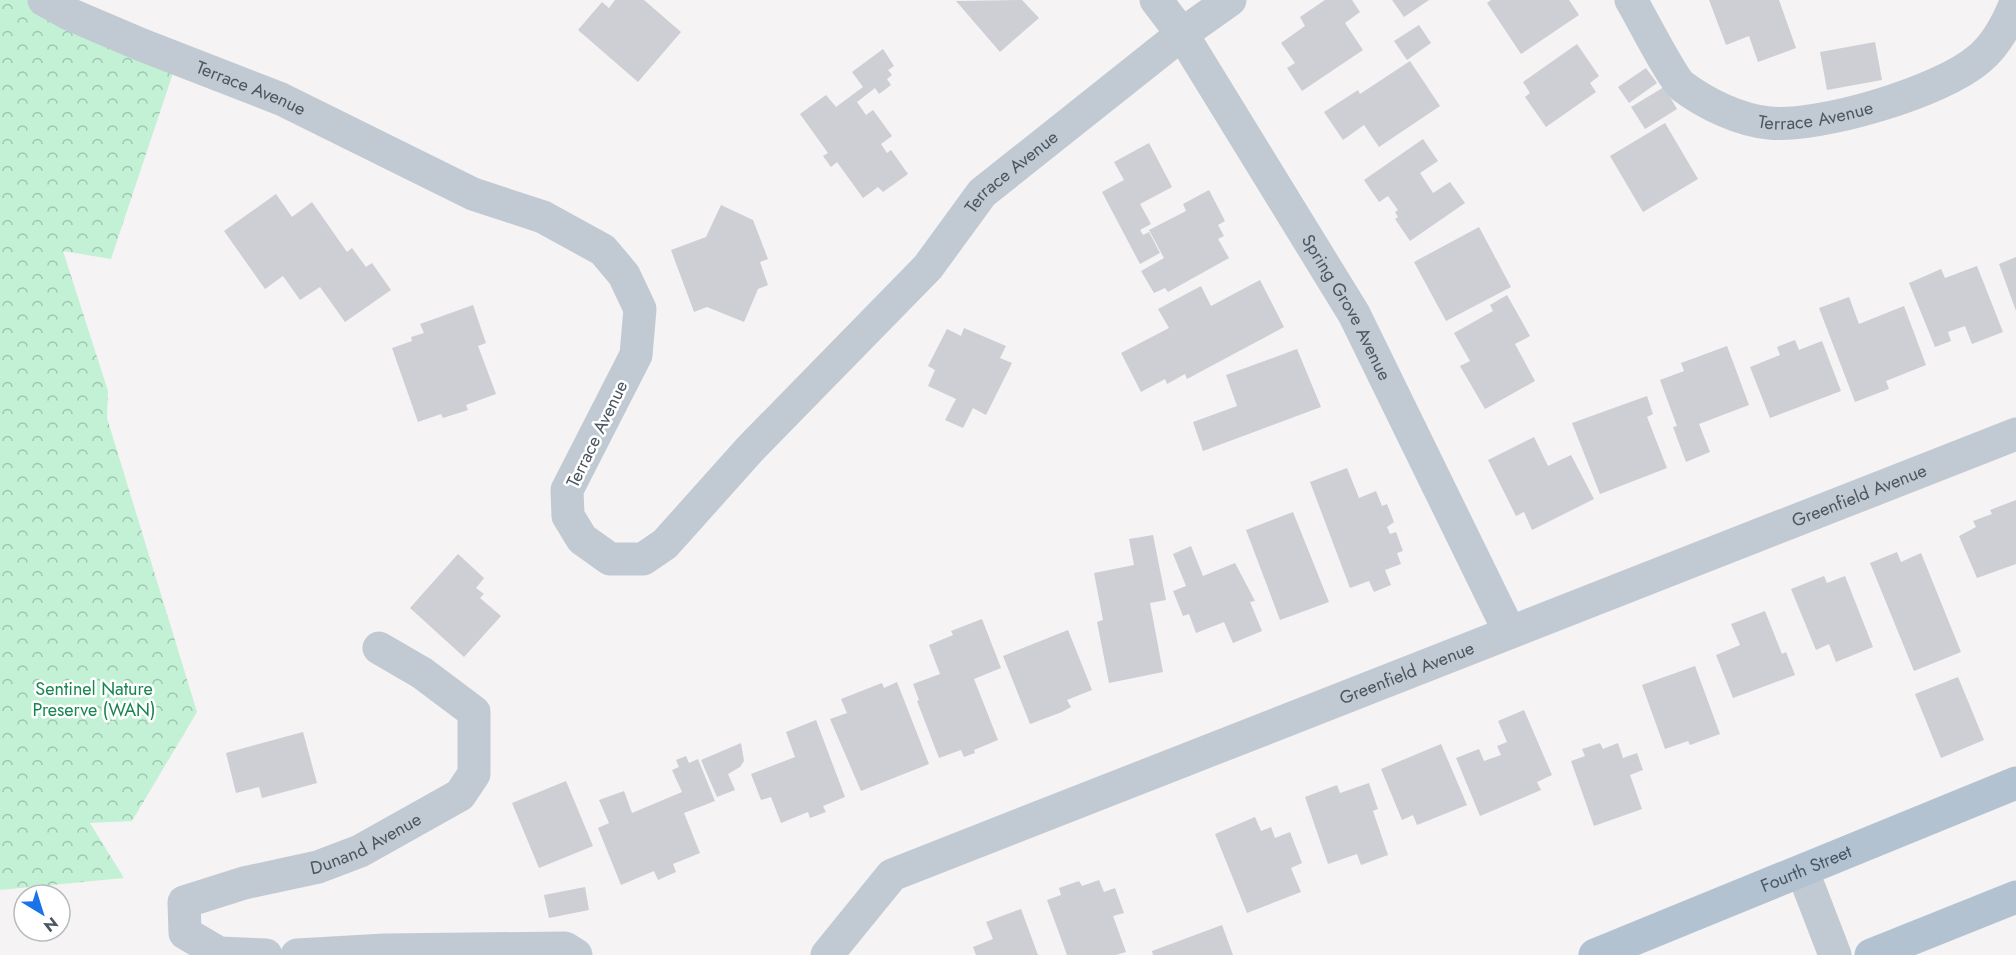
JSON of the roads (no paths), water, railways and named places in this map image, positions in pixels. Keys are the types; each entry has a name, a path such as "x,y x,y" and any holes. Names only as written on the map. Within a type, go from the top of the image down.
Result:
{"main road":[{"name":"Fourth Street","path":"1595,955 1803,872 2016,783"},
{"path":"1871,955 2016,897"}],"street":[{"name":"Terrace Avenue","path":"44,0 67,13 142,45 280,99 472,194 543,216 603,250 624,275 640,309 636,355 567,490 567,499 568,516 582,539 610,559 643,559 665,544 750,449 928,267 982,193 1182,34 1230,0"},
{"name":"Spring Grove Avenue","path":"1156,0 1182,34 1354,314 1509,631"},
{"name":"Terrace Avenue","path":"1631,0 1680,85 1731,114 1769,123 1819,122 1905,97 1945,78 1979,60 1998,36 2016,3"},
{"name":"Greenfield Avenue","path":"827,955 892,875 2016,434"},
{"name":"Dunand Avenue","path":"266,955 219,952 185,933 184,902 244,883 318,867 360,851 460,795 474,774 474,712 422,673 379,648"},
{"path":"1803,872 1835,955"},
{"path":"297,955 385,950 565,948 576,955"}],"park label":[{"name":"Sentinel Nature Preserve (WAN)","path":"94,699"}]}
